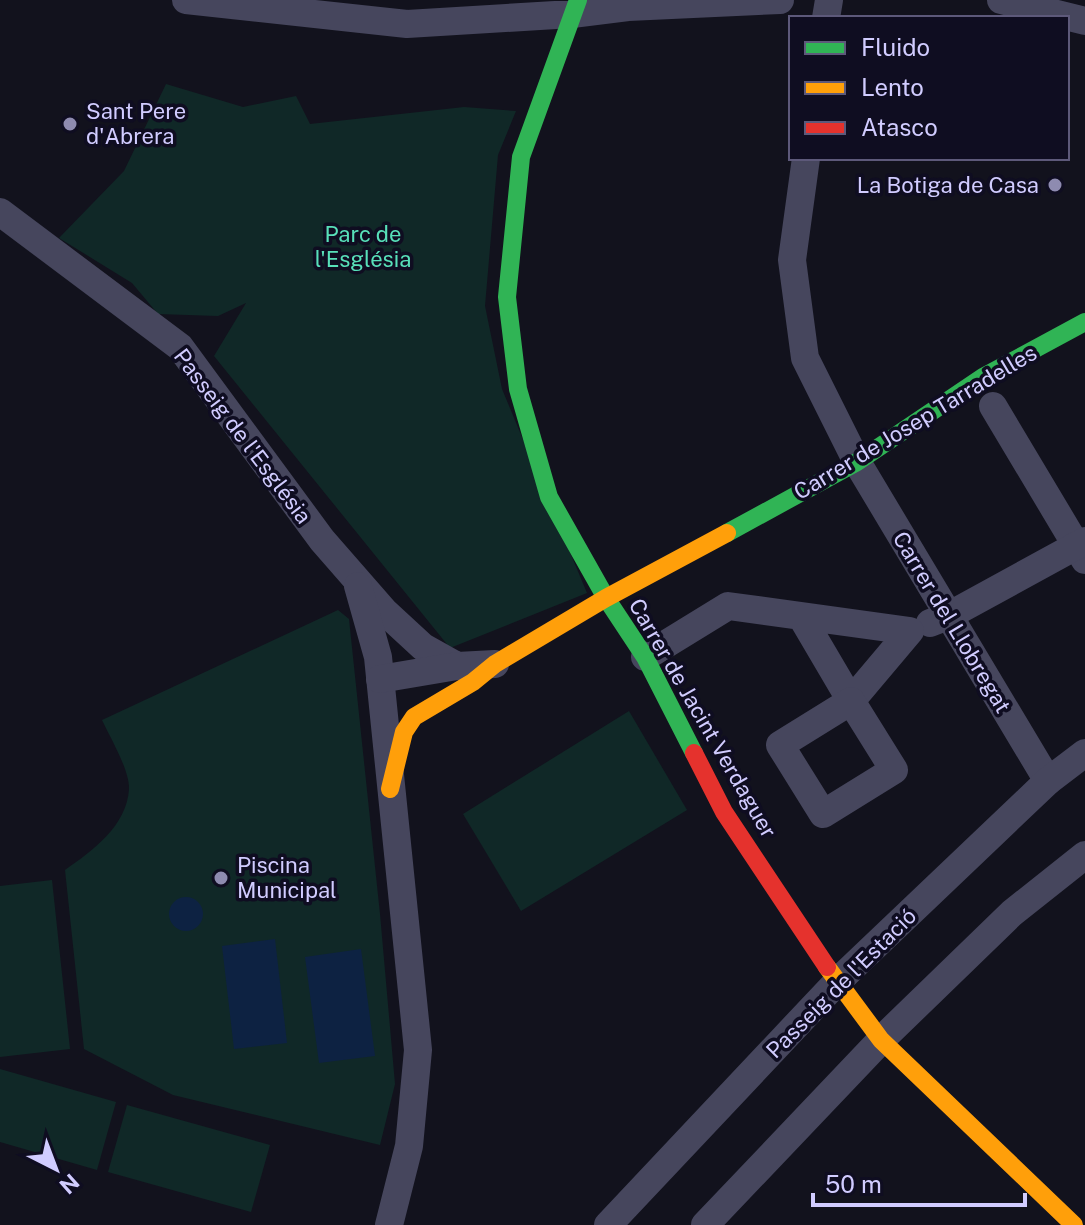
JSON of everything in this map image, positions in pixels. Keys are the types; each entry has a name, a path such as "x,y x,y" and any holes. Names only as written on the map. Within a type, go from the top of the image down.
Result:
{"street":[{"path":"186,0 407,24 575,7 780,0"},
{"path":"1001,0 1065,16"},
{"name":"Carrer de Jacint Verdaguer","path":"575,7 521,157 507,297 518,389 549,497 606,598 645,657 724,812 837,982 881,1040 1074,1225"},
{"name":"Carrer del Llobregat","path":"806,160 792,260 805,358 857,462 1048,781"},
{"name":"Passeig de l'Església","path":"0,212 180,347 322,540 355,578 378,657 418,1050 409,1146 389,1225"},
{"name":"Carrer de Josep Tarradelles","path":"390,789 404,732 414,717 429,706 473,682 495,664 606,598 857,462 983,377 1085,322"},
{"path":"801,616 851,701 910,631 948,616 1082,549 993,406"},
{"path":"355,578 384,611 423,647 457,666"},
{"path":"645,657 728,606 910,631"},
{"name":"Carrer de Josep Tarradelles","path":"457,666 495,664"},
{"path":"380,679 457,666"},
{"name":"Passeig de l'Estació","path":"608,1225 837,982 1048,781 1085,753"},
{"path":"724,1219 881,1040 1012,913 1085,855"}],"green space":[{"name":"Parc de l'Església","path":"166,84 243,107 296,96 310,124 464,107 516,111 498,155 485,306 502,389 587,593 450,648 214,356 246,303 218,316 158,314 132,283 59,238 124,171"},
{"name":"Piscina Municipal","path":"338,610 349,619 395,1084 380,1145 173,1095 84,1049 65,870 106,836 122,815 127,802 129,789 126,773 102,720"},
{"path":"629,711 687,810 521,911 463,814"},
{"path":"52,880 70,1049 0,1057 0,886"},
{"path":"0,1069 116,1102 97,1170 0,1142"},
{"path":"127,1105 270,1145 251,1212 108,1172"}],"water":[{"path":"186,897 198,902 203,914 198,926 186,931 174,926 169,914 174,902"},
{"path":"275,939 287,1043 234,1049 222,946"},
{"path":"361,949 375,1056 319,1063 305,957"}],"traffic: fast":[{"path":"578,0 521,157 507,297 518,389 549,497 606,598 645,657 694,753"},
{"path":"727,533 857,462 983,377 1085,322"}],"traffic: slow":[{"path":"390,789 404,732 414,717 606,598 727,533"},
{"path":"827,967 881,1040 1074,1225"}],"traffic: jam":[{"path":"694,753 724,812 827,967"}],"place":[{"name":"Sant Pere d'Abrera","path":"70,124"},
{"name":"La Botiga de Casa","path":"1055,185"},
{"name":"Piscina Municipal","path":"221,878"}]}
